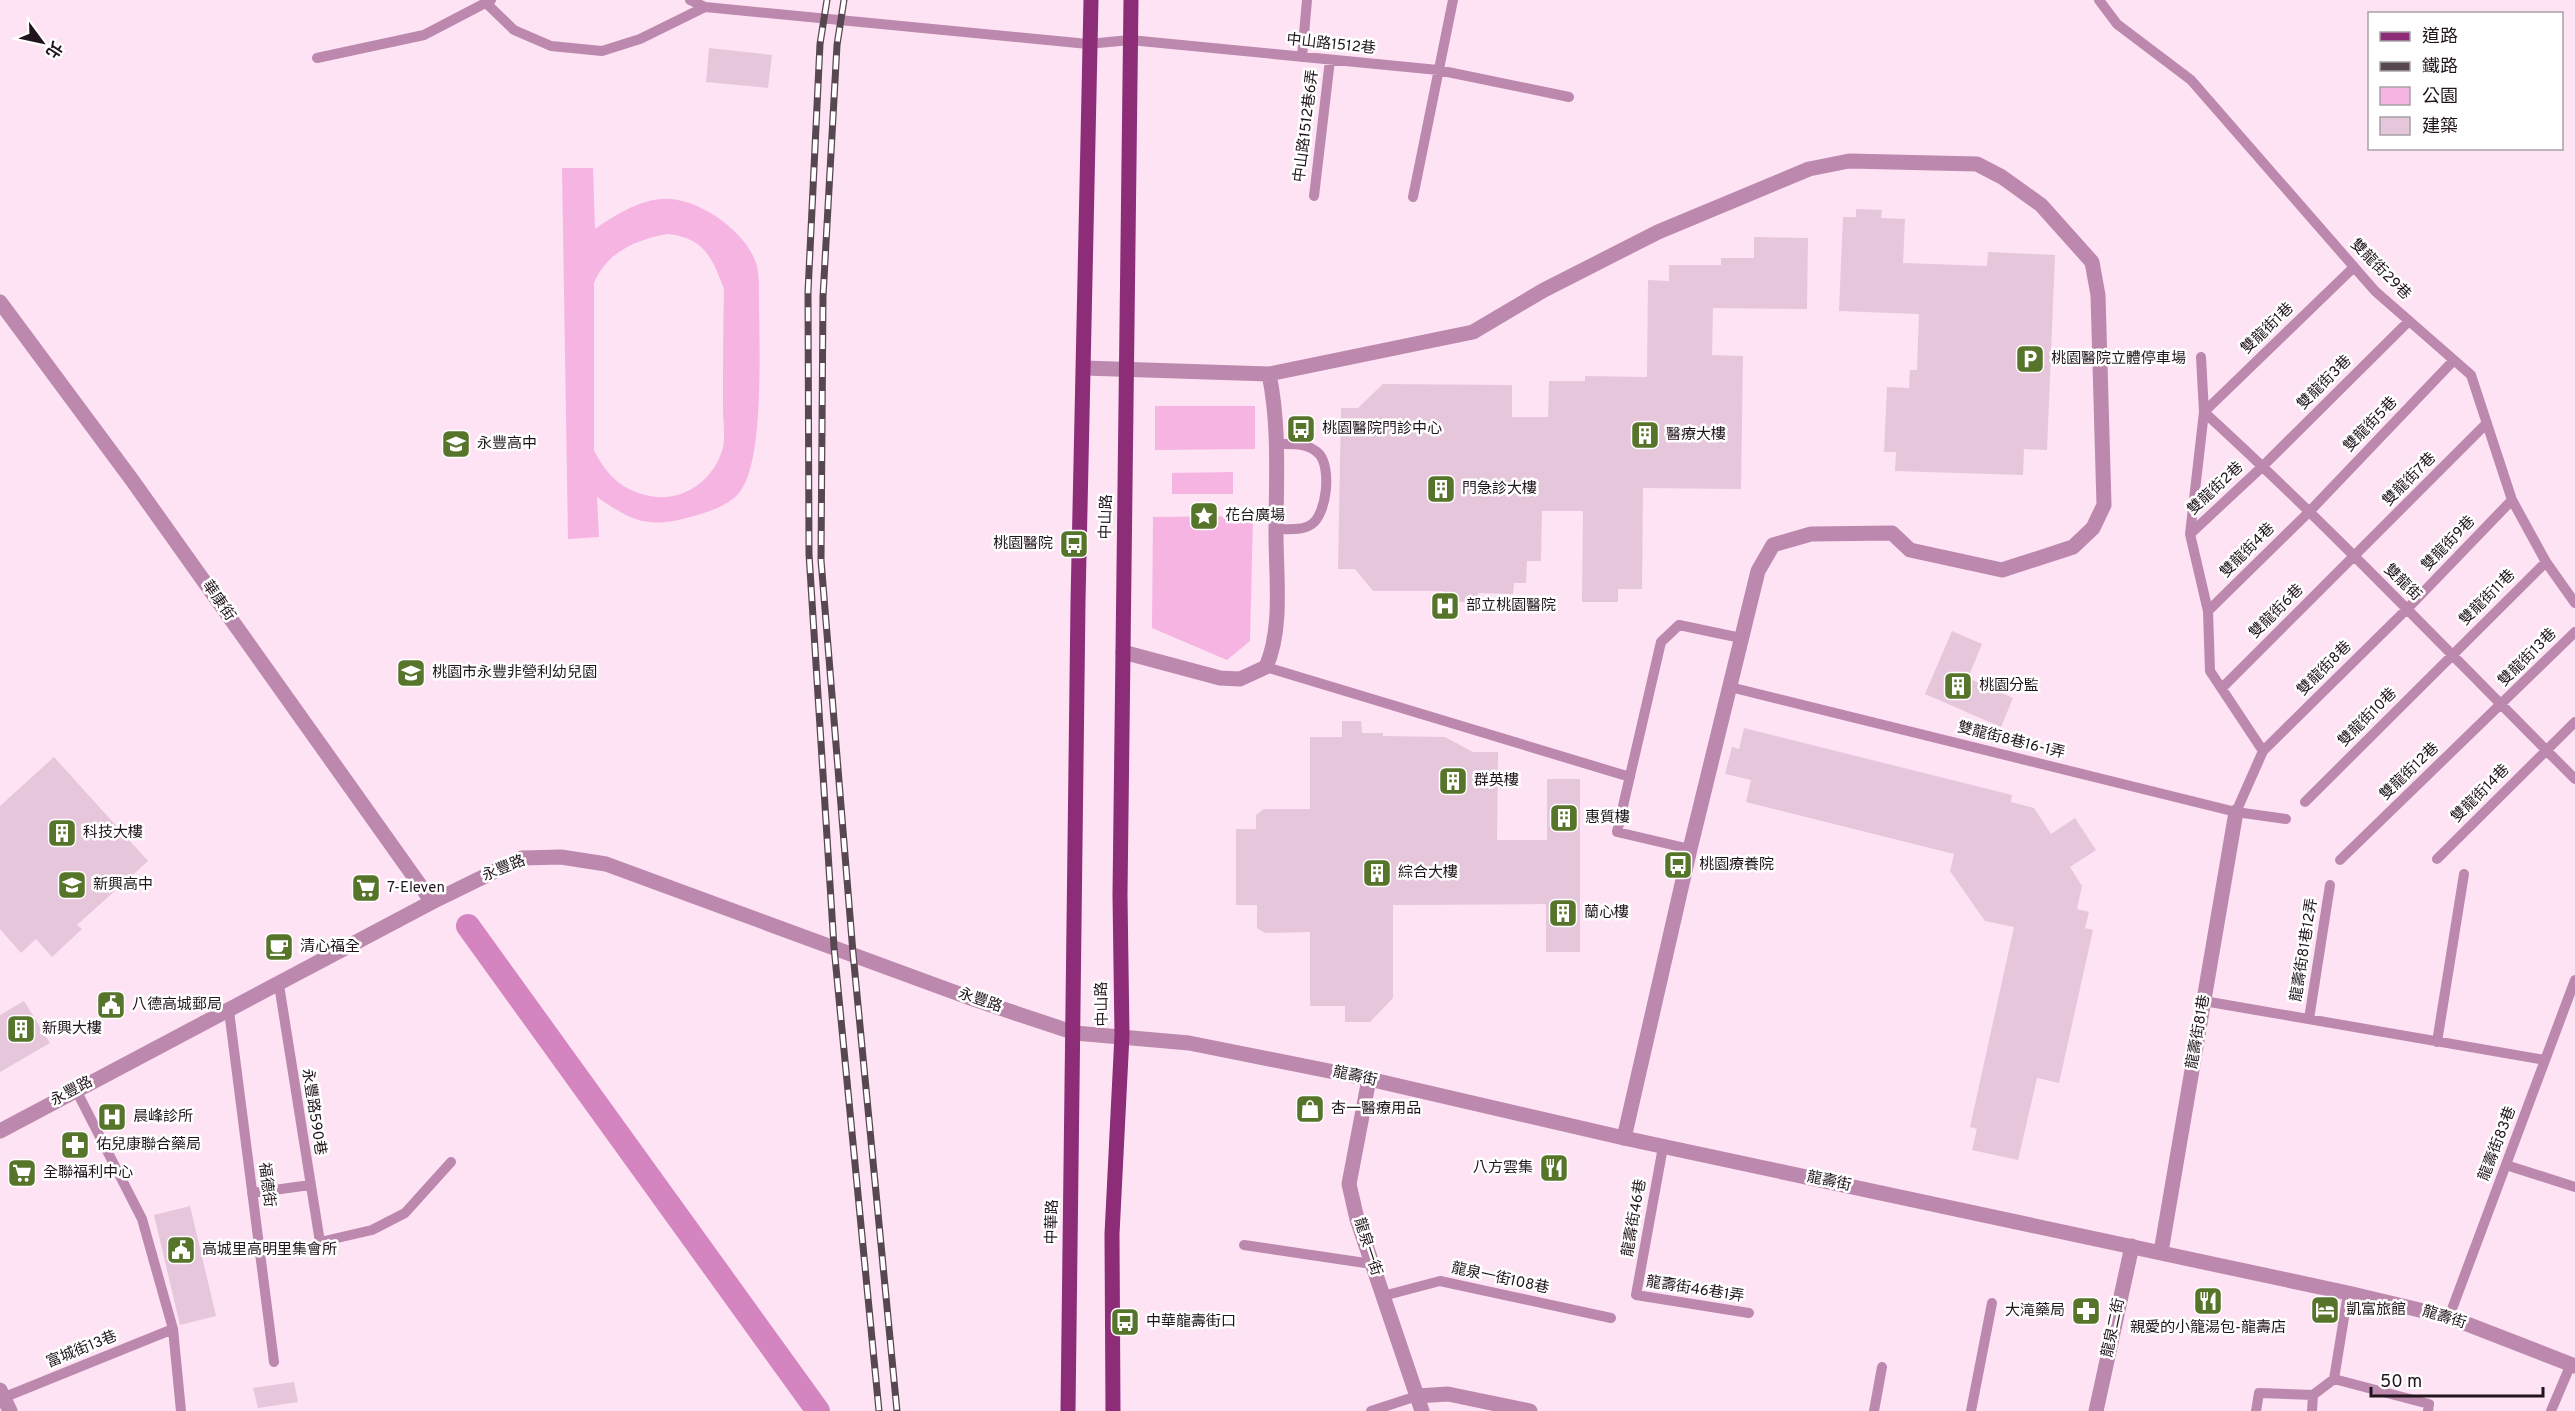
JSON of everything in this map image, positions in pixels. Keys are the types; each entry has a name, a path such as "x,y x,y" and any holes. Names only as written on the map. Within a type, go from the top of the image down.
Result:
{"main road":[{"name":"中山路","path":"1075,1033 1078,602 1084,368 1088,44 1091,0"},
{"name":"中山路","path":"1122,1035 1123,652 1131,0"},
{"name":"中華路","path":"1068,1411 1075,1033"},
{"path":"1113,1411 1112,1234 1122,1035"}],"street":[{"path":"1084,368 1269,374 1473,332 1544,290 1658,232 1809,169 1849,161 1977,164 2002,177 2041,205 2092,262 2098,295 2104,505 2093,528 2073,547 2002,570 1910,550 1892,533 1811,534 1773,545 1758,571 1690,849 1624,1138"},
{"name":"華康街","path":"0,302 132,480 432,902"},
{"path":"1123,652 1220,678 1240,678 1266,668 1274,649 1276,529 1276,407 1269,374"},
{"name":"龍壽街81巷","path":"2161,1252 2236,812"},
{"name":"永豐路","path":"0,1131 432,902 522,858 561,857 606,864 973,999 1075,1033"},
{"name":"龍壽街","path":"1075,1033 1122,1035 1189,1043 1369,1079 1663,1147 2348,1293 2449,1317 2573,1365"},
{"name":"龍泉一街","path":"1369,1079 1349,1184 1357,1219 1422,1411"},
{"name":"龍泉二街","path":"2096,1411 2132,1246"},
{"path":"1417,1396 1448,1394 1530,1411"}],"lane":[{"path":"690,0 705,7"},
{"path":"1302,57 1307,0"},
{"path":"1413,197 1453,0"},
{"name":"雙龍街29巷","path":"2099,0 2117,24 2191,80 2353,268 2471,375 2512,500 2546,562 2575,603"},
{"path":"317,57 424,35 489,2 514,30 551,46 602,51 640,39 705,7"},
{"name":"中山路1512巷","path":"705,7 1088,44 1130,39 1438,70 1569,97"},
{"name":"中山路1512巷6弄","path":"1314,196 1330,60"},
{"name":"雙龍街1巷","path":"2204,412 2353,268"},
{"name":"雙龍街3巷","path":"2263,466 2409,321"},
{"path":"2201,357 2204,412 2190,534 2208,611 2210,671 2263,751 2236,812"},
{"name":"雙龍街5巷","path":"2309,512 2454,360"},
{"name":"雙龍街","path":"2204,412 2263,466 2408,608 2452,656 2575,779"},
{"name":"雙龍街7巷","path":"2354,557 2487,423"},
{"path":"1276,444 1302,444 1319,454 1324,464 1325,505 1321,516 1312,524 1302,528 1276,529"},
{"name":"雙龍街2巷","path":"2190,534 2263,466"},
{"name":"雙龍街9巷","path":"2408,608 2512,500"},
{"name":"雙龍街4巷","path":"2208,611 2309,512"},
{"name":"雙龍街6巷","path":"2222,688 2354,557"},
{"name":"雙龍街11巷","path":"2452,656 2546,562"},
{"name":"雙龍街8巷","path":"2263,751 2408,608"},
{"path":"1690,849 1617,832 1661,642 1679,625 1742,638"},
{"name":"雙龍街13巷","path":"2501,705 2575,632"},
{"name":"雙龍街10巷","path":"2305,802 2452,656"},
{"path":"1266,668 1630,777"},
{"name":"雙龍街8巷16-1弄","path":"1730,687 2236,812 2286,819"},
{"name":"雙龍街12巷","path":"2340,860 2501,705"},
{"name":"雙龍街14巷","path":"2437,859 2575,722"},
{"path":"2437,1042 2464,874"},
{"name":"龍壽街81巷12弄","path":"2309,1019 2330,885"},
{"name":"龍壽街83巷","path":"2449,1317 2575,980"},
{"name":"永豐路590巷","path":"279,985 320,1242 372,1230 405,1213 451,1162"},
{"path":"2204,1001 2545,1060"},
{"name":"福德街","path":"229,1011 274,1362"},
{"path":"76,1089 142,1219 173,1329 181,1411"},
{"name":"龍壽街46巷","path":"1636,1295 1663,1147"},
{"path":"2506,1165 2575,1187"},
{"path":"252,1193 310,1185"},
{"path":"1244,1245 1372,1264"},
{"name":"龍泉一街108巷","path":"1383,1296 1440,1281 1611,1318"},
{"path":"2256,1411 2259,1393 2313,1395 2334,1379 2348,1293"},
{"name":"龍壽街46巷1弄","path":"1636,1295 1749,1313"},
{"path":"1971,1411 1992,1302"},
{"name":"富城街13巷","path":"3,1400 173,1329"},
{"path":"2551,1411 2573,1365"},
{"path":"1874,1411 1882,1367"},
{"path":"2334,1379 2429,1404 2428,1411"},
{"path":"2312,1411 2313,1395"},
{"path":"1371,1411 1417,1396"}],"green space":[{"path":"562,168 593,168 595,229 618,214 643,203 661,199 675,200 704,209 718,218 730,227 750,251 757,265 759,281 760,360 757,423 754,452 748,476 739,493 729,502 675,521 651,522 630,517 597,497 599,537 568,539","holes":["668,234 680,236 705,251 724,289 724,441 718,461 697,486 678,495 656,497 635,492 618,482 611,476 594,450 594,283 606,263 624,249 656,236"]},
{"path":"1155,406 1255,406 1255,449 1155,450"},
{"path":"1233,472 1233,494 1172,494 1172,473"},
{"path":"1253,516 1250,641 1227,660 1152,628 1153,517"}],"building":[{"path":"709,48 772,55 768,88 706,82"},
{"name":"桃園醫院立體停車場","path":"1856,209 1882,210 1881,218 1905,219 1903,263 1987,266 1988,252 2055,255 2047,450 2024,449 2023,475 1895,471 1896,452 1884,452 1887,387 1909,388 1910,370 1917,370 1919,314 1839,311 1843,217 1856,217"},
{"path":"1754,237 1808,238 1807,309 1713,308 1712,355 1743,356 1741,489 1643,488 1642,589 1618,589 1618,602 1582,602 1583,511 1542,511 1541,561 1527,561 1526,583 1514,583 1513,594 1478,593 1478,602 1443,602 1443,591 1373,591 1355,569 1338,569 1341,408 1358,408 1383,384 1512,385 1512,417 1548,417 1549,381 1585,381 1585,376 1647,377 1648,280 1669,281 1669,265 1721,265 1721,258 1754,258"},
{"name":"桃園分監","path":"1952,631 1982,644 1968,678 2013,698 2001,727 1925,694"},
{"name":"綜合大樓","path":"1342,721 1361,721 1362,733 1383,733 1383,736 1445,737 1473,752 1498,752 1497,840 1547,840 1547,779 1580,779 1580,952 1546,952 1546,904 1393,905 1393,998 1370,1022 1345,1022 1345,1006 1310,1006 1310,932 1265,933 1257,928 1257,905 1236,905 1236,829 1256,829 1256,815 1264,809 1310,809 1310,737 1342,737"},
{"path":"1744,728 2012,795 2011,802 2034,808 2051,834 2075,818 2096,850 2070,867 2082,886 2077,909 2089,912 2085,928 2093,930 2059,1083 2037,1078 2018,1160 1972,1150 1977,1129 1970,1127 2014,927 1985,921 1950,871 1954,854 1746,802 1751,780 1725,774 1732,747 1739,749"},
{"name":"科技大樓","path":"54,757 148,861 77,925 82,929 52,957 36,939 21,953 0,929 0,806"},
{"name":"新興大樓","path":"24,1001 50,1043 0,1072 0,1015"},
{"name":"高城里高明里集會所","path":"190,1206 216,1316 180,1325 154,1215"},
{"path":"294,1382 298,1402 258,1408 253,1388"}],"waterway":[{"path":"468,926 818,1411"}],"railway":[{"path":"827,0 820,44 808,292 809,554 834,947 879,1411"},
{"path":"844,0 837,45 823,297 821,560 853,953 897,1411"}],"place":[{"name":"桃園醫院立體停車場","path":"2030,359"},
{"name":"桃園醫院門診中心","path":"1301,429"},
{"name":"醫療大樓","path":"1645,435"},
{"name":"永豐高中","path":"456,444"},
{"name":"門急診大樓","path":"1441,489"},
{"name":"花台廣場","path":"1204,516"},
{"name":"桃園醫院","path":"1074,544"},
{"name":"部立桃園醫院","path":"1445,606"},
{"name":"桃園市永豐非營利幼兒園","path":"411,673"},
{"name":"桃園分監","path":"1958,686"},
{"name":"群英樓","path":"1453,781"},
{"name":"惠質樓","path":"1564,818"},
{"name":"科技大樓","path":"62,833"},
{"name":"桃園療養院","path":"1678,865"},
{"name":"綜合大樓","path":"1377,873"},
{"name":"新興高中","path":"72,885"},
{"name":"7-Eleven","path":"366,888"},
{"name":"蘭心樓","path":"1563,913"},
{"name":"清心福全","path":"279,947"},
{"name":"八德高城郵局","path":"111,1005"},
{"name":"新興大樓","path":"21,1029"},
{"name":"杏一醫療用品","path":"1310,1109"},
{"name":"晨峰診所","path":"112,1117"},
{"name":"佑兒康聯合藥局","path":"75,1145"},
{"name":"八方雲集","path":"1554,1168"},
{"name":"全聯福利中心","path":"22,1173"},
{"name":"高城里高明里集會所","path":"181,1250"},
{"name":"親愛的小籠湯包-龍壽店","path":"2208,1301"},
{"name":"凱富旅館","path":"2325,1310"},
{"name":"大滝藥局","path":"2086,1311"},
{"name":"中華龍壽街口","path":"1125,1322"}]}
